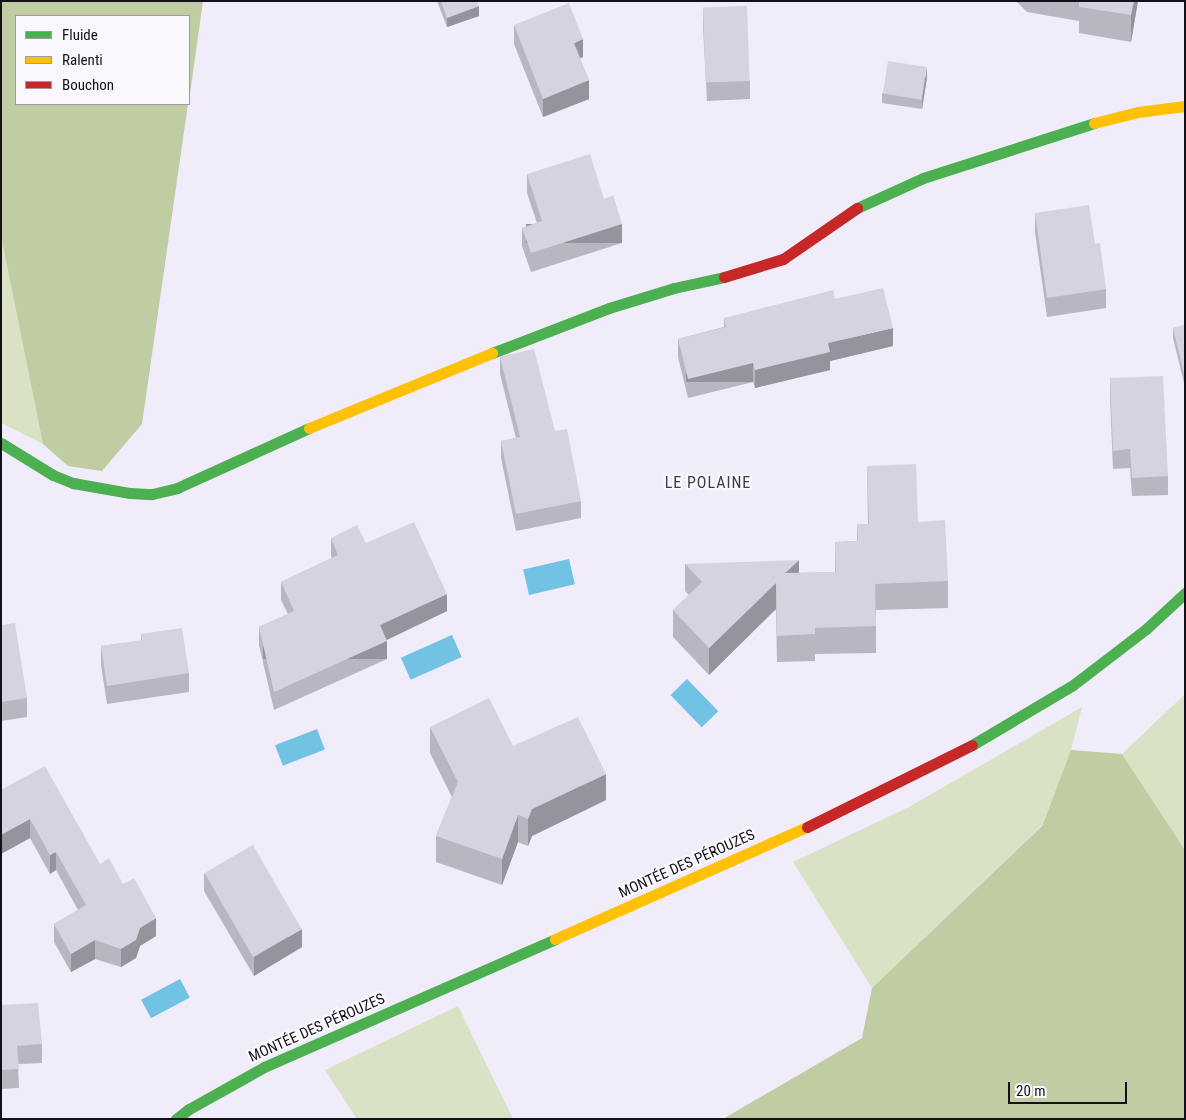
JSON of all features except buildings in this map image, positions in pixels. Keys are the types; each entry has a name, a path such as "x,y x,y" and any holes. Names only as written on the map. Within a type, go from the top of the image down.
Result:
{"street":[{"path":"1,443 53,474 73,483 130,493 152,494 177,488 317,424 541,333 674,288 728,276 782,259 861,205 923,178 1073,128 1138,112 1185,106"},
{"name":"MONTÉE DES PÉROUZES","path":"176,1119 264,1067 795,833 976,743 1073,685 1146,629 1185,593"}],"green space":[{"path":"1,1 203,1 190,94 190,15 15,15 15,105 188,105 142,424 102,471 68,466 43,444 1,236"},
{"path":"1,236 43,444 1,423"},
{"path":"1185,694 1185,850 1122,754"},
{"path":"1082,707 1071,750 1042,825 872,988 793,862 909,807"},
{"path":"1071,750 1122,754 1185,850 1185,1119 723,1119 862,1038 872,988 1042,826"},
{"path":"458,1006 513,1119 357,1119 325,1070"}],"water":[{"path":"569,559 575,584 529,595 523,570"},
{"path":"452,635 462,657 411,680 401,658"},
{"path":"687,679 718,711 702,727 670,695"},
{"path":"317,729 325,750 283,766 275,745"},
{"path":"180,979 190,998 151,1018 141,1000"}],"traffic: fast":[{"path":"857,208 923,178 1094,123"},
{"path":"492,353 609,308 674,288 724,277"},
{"path":"1,443 53,475 73,483 130,493 152,494 177,488 309,428"},
{"path":"972,745 1073,685 1146,629 1185,593"},
{"path":"176,1119 189,1109 264,1067 555,939"}],"traffic: slow":[{"path":"1094,123 1138,112 1185,106"},
{"path":"309,428 492,353"},
{"path":"555,939 807,827"}],"traffic: jam":[{"path":"724,277 783,259 857,208"},
{"path":"807,827 972,745"}],"district":[{"name":"LE POLAINE","path":"708,483"}]}
